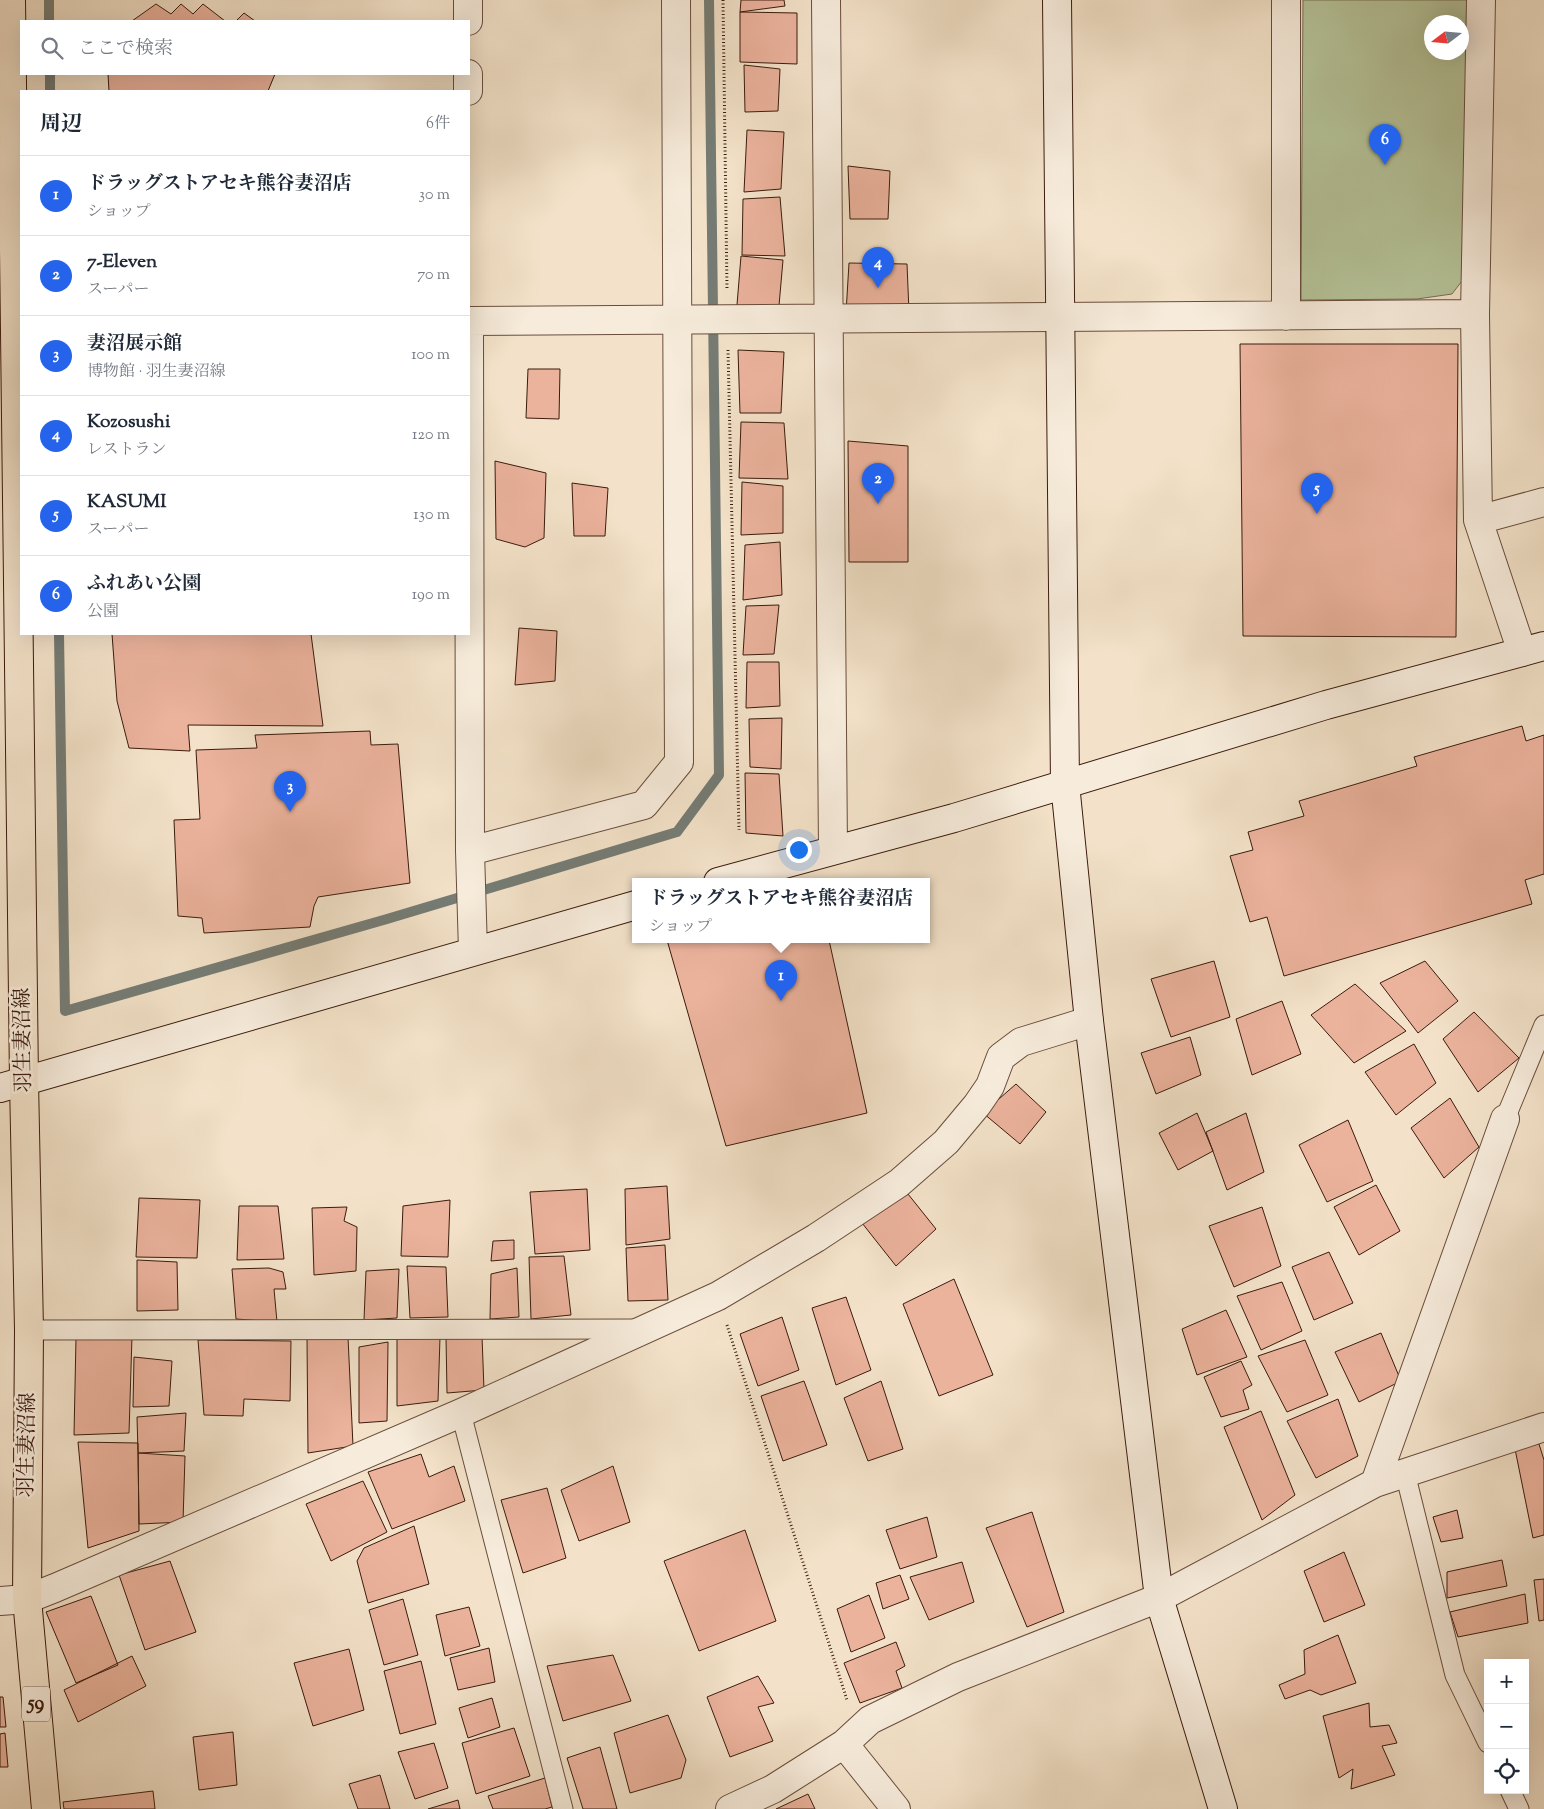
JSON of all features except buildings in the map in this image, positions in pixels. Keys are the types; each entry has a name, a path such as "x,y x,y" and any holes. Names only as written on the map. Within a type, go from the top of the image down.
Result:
{"main road":[{"name":"羽生妻沼線","path":"11,0 12,1084 29,1330 27,1599 46,1809"}],"street":[{"path":"468,0 468,20"},
{"path":"470,851 644,805 679,762 676,0"},
{"path":"826,0 833,850"},
{"path":"1056,0 1065,784 1089,1022 1159,1598 1223,1809"},
{"path":"1286,0 1286,316"},
{"path":"732,878 954,818 1326,705 1533,649 1478,520 1475,314 1481,0"},
{"path":"468,75 468,90"},
{"path":"470,321 1475,314"},
{"path":"1478,520 1544,502"},
{"path":"470,635 470,851 473,951"},
{"path":"12,1084 632,906"},
{"path":"0,1601 27,1599 461,1413 718,1296 816,1238 899,1183 946,1142 990,1086 1001,1057 1021,1042 1089,1022"},
{"path":"1375,1483 1505,1119"},
{"path":"730,1809 773,1789 851,1738 870,1720 958,1677 1159,1598 1375,1483 1544,1428"},
{"path":"851,1738 896,1809"}],"lane":[{"path":"1505,1119 1544,1025"},
{"path":"29,1330 645,1329"},
{"path":"461,1413 563,1809"},
{"path":"1405,1473 1455,1675 1484,1735"},
{"path":"1512,1794 1519,1809"}],"path":[{"path":"723,0 727,293"},
{"path":"728,342 739,830"},
{"path":"718,1296 851,1738"}],"green space":[{"path":"1303,0 1474,0 1465,277 1452,294 1417,299 1301,300"}],"waterway":[{"path":"49,0 49,20"},
{"path":"59,635 65,1011 387,919 677,832 719,775 709,0"},
{"path":"50,75 50,90"}],"place":[{"name":"ふれあい公園","path":"1385,165"},
{"name":"Kozosushi","path":"878,288"},
{"name":"7-Eleven","path":"878,504"},
{"name":"KASUMI","path":"1317,514"},
{"name":"妻沼展示館","path":"290,812"},
{"name":"ドラッグストアセキ熊谷妻沼店","path":"781,1001"}]}
